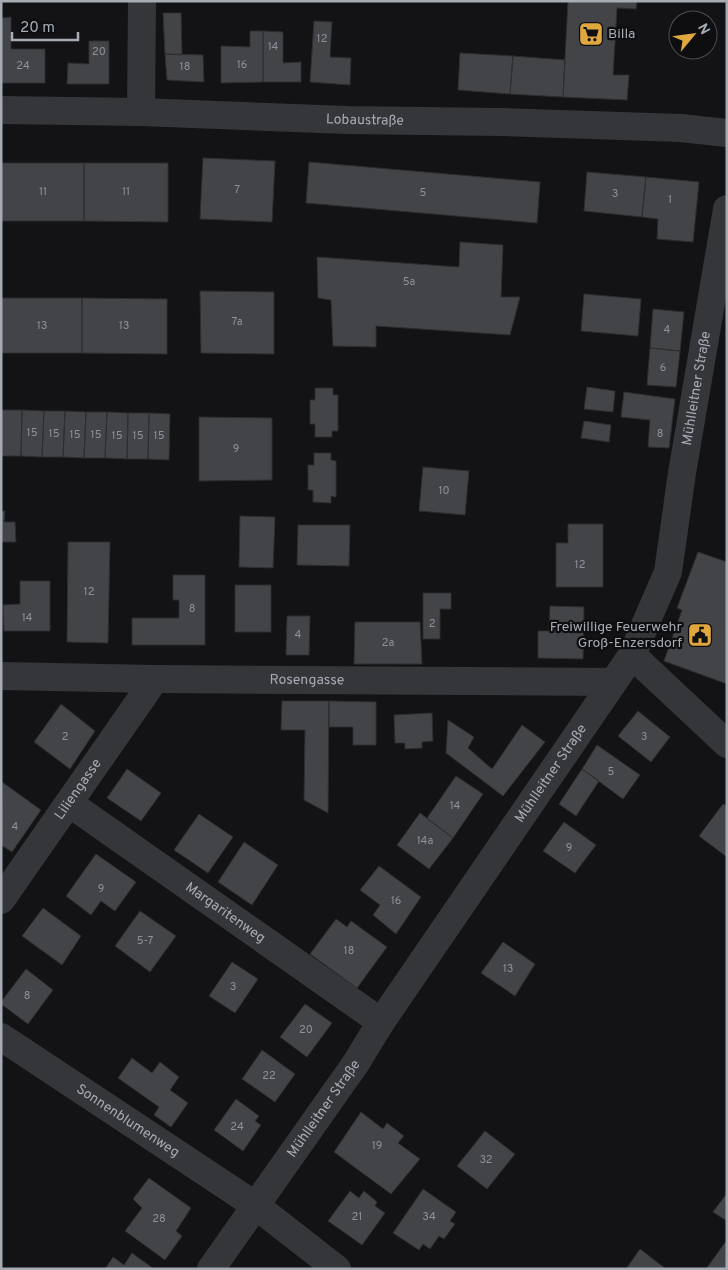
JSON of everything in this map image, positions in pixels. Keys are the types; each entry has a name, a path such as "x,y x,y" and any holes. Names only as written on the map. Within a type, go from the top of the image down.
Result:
{"street":[{"path":"141,112 142,1"},
{"name":"Lobaustraße","path":"1,110 141,112 628,126 681,128 727,133"},
{"name":"Mühlleitner Straße","path":"211,1269 356,1063 381,1022 632,655 668,572 682,473 727,209"},
{"path":"632,655 727,744"},
{"name":"Rosengasse","path":"1,676 613,682"},
{"name":"Liliengasse","path":"1,900 155,679"},
{"name":"Margaritenweg","path":"69,803 381,1022"},
{"name":"Sonnenblumenweg","path":"1,1037 255,1205 337,1269"}],"building":[{"name":"Billa","path":"568,1 637,1 636,9 617,8 613,75 629,75 627,100 563,97"},
{"path":"163,13 181,13 182,55 165,54"},
{"path":"11,17 11,49 45,49 45,83 1,83 1,18"},
{"path":"314,21 332,22 330,57 351,58 350,85 310,82"},
{"path":"250,31 263,31 263,82 221,83 221,46 250,47"},
{"path":"263,31 283,32 283,63 301,62 301,82 263,82"},
{"path":"89,41 109,41 109,84 67,84 68,63 89,64"},
{"path":"460,53 513,56 510,94 458,90"},
{"path":"165,54 203,55 204,82 167,80"},
{"path":"513,56 565,60 563,97 510,94"},
{"path":"203,158 275,161 272,222 200,219"},
{"path":"309,162 540,182 537,223 306,203"},
{"path":"1,163 84,163 84,221 1,221"},
{"path":"84,163 168,163 168,222 84,221"},
{"path":"587,172 646,177 642,217 584,211"},
{"path":"646,177 699,182 693,242 657,239 658,219 642,217"},
{"path":"460,242 503,245 501,297 520,297 510,335 376,326 376,347 333,346 331,300 318,298 317,257 459,267"},
{"path":"200,291 274,292 274,354 201,353"},
{"path":"584,294 641,299 638,336 581,331"},
{"path":"1,298 82,298 82,353 1,353"},
{"path":"82,298 167,299 167,354 82,353"},
{"path":"653,309 684,312 680,351 650,348"},
{"path":"650,348 680,351 676,387 647,385"},
{"path":"587,387 615,391 613,412 584,409"},
{"path":"315,388 333,388 333,395 338,395 338,431 332,431 332,437 315,437 315,424 310,424 310,400 315,400"},
{"path":"624,392 675,399 669,448 648,447 650,420 621,417"},
{"path":"1,410 22,410 21,456 1,456"},
{"path":"22,410 44,411 42,457 21,456"},
{"path":"44,411 65,411 63,457 42,457"},
{"path":"65,411 86,412 84,458 63,457"},
{"path":"86,412 107,412 105,458 84,458"},
{"path":"107,412 128,413 127,459 105,458"},
{"path":"128,413 149,413 148,459 127,459"},
{"path":"149,413 170,414 169,460 148,459"},
{"path":"199,417 272,418 272,480 199,481"},
{"path":"584,421 611,425 609,442 581,438"},
{"path":"314,453 331,453 331,460 336,461 336,497 331,496 331,503 313,502 313,490 308,490 308,465 314,465"},
{"path":"423,467 469,471 465,515 419,511"},
{"path":"1,511 5,511 4,522 15,522 16,542 1,542"},
{"path":"240,516 275,517 273,568 239,567"},
{"path":"568,524 603,524 603,587 556,587 556,543 568,543"},
{"path":"298,525 350,525 349,566 297,565"},
{"path":"68,542 110,542 108,643 67,642"},
{"name":"Freiwillige Feuerwehr Groß-Enzersdorf","path":"698,552 727,562 727,684 664,661 682,610 677,608"},
{"path":"173,575 205,575 205,645 132,645 132,618 179,618 179,600 173,600"},
{"path":"20,581 50,581 50,631 4,631 3,605 20,604"},
{"path":"235,585 271,585 271,632 235,632"},
{"path":"423,593 451,593 451,609 440,609 440,639 423,639"},
{"path":"550,606 584,607 583,659 538,658 538,631 549,631"},
{"path":"287,616 310,616 309,655 286,655"},
{"path":"355,622 420,622 422,664 354,664"},
{"path":"282,701 329,701 328,813 304,800 305,730 281,730"},
{"path":"329,701 376,702 376,745 353,745 353,727 329,727"},
{"path":"61,704 95,731 70,769 34,742"},
{"path":"638,711 670,737 651,762 618,736"},
{"path":"432,713 433,741 422,742 422,748 405,749 405,743 395,743 394,715"},
{"path":"448,720 474,737 468,748 492,769 522,725 545,742 503,796 446,753"},
{"path":"597,745 640,775 623,799 582,769"},
{"path":"127,769 161,793 141,821 107,798"},
{"path":"582,769 599,781 576,816 559,804"},
{"path":"456,776 483,794 453,838 427,818"},
{"path":"2,782 41,810 12,852 1,845"},
{"path":"723,804 727,806 727,857 699,836"},
{"path":"420,813 453,838 429,869 397,845"},
{"path":"199,814 233,837 208,873 174,850"},
{"path":"564,822 596,845 575,873 543,851"},
{"path":"244,842 278,865 252,905 218,882"},
{"path":"96,854 136,882 115,911 101,901 91,915 66,896"},
{"path":"379,866 421,897 396,934 373,915 380,905 360,890"},
{"path":"43,908 81,936 62,965 22,936"},
{"path":"140,911 176,936 150,972 115,946"},
{"path":"336,919 347,927 351,921 387,947 357,988 310,954"},
{"path":"503,942 535,964 515,996 481,973"},
{"path":"232,962 258,979 235,1013 209,996"},
{"path":"26,969 53,990 28,1024 1,1004"},
{"path":"305,1004 332,1023 307,1057 280,1037"},
{"path":"262,1050 295,1074 275,1102 242,1079"},
{"path":"132,1058 152,1073 160,1062 179,1077 170,1090 188,1103 171,1127 154,1115 159,1107 118,1078"},
{"path":"236,1099 259,1116 255,1121 261,1125 243,1151 214,1130"},
{"path":"361,1112 383,1129 387,1123 404,1136 398,1143 420,1159 391,1194 334,1152"},
{"path":"485,1131 515,1154 487,1189 457,1166"},
{"path":"149,1178 191,1208 176,1231 182,1236 165,1260 125,1231 142,1208 133,1199"},
{"path":"423,1189 456,1212 450,1221 455,1224 444,1239 439,1236 430,1249 423,1244 419,1250 393,1233"},
{"path":"350,1191 359,1198 364,1191 377,1202 375,1206 385,1213 362,1245 328,1221"},
{"path":"727,1193 727,1221 713,1212"},
{"path":"727,1240 727,1269 706,1269"},
{"path":"640,1249 666,1269 626,1269"},
{"path":"132,1253 154,1269 105,1269 113,1257 124,1265"}],"place":[{"name":"Billa","path":"591,34"},
{"name":"Freiwillige Feuerwehr Groß-Enzersdorf","path":"700,635"}]}
